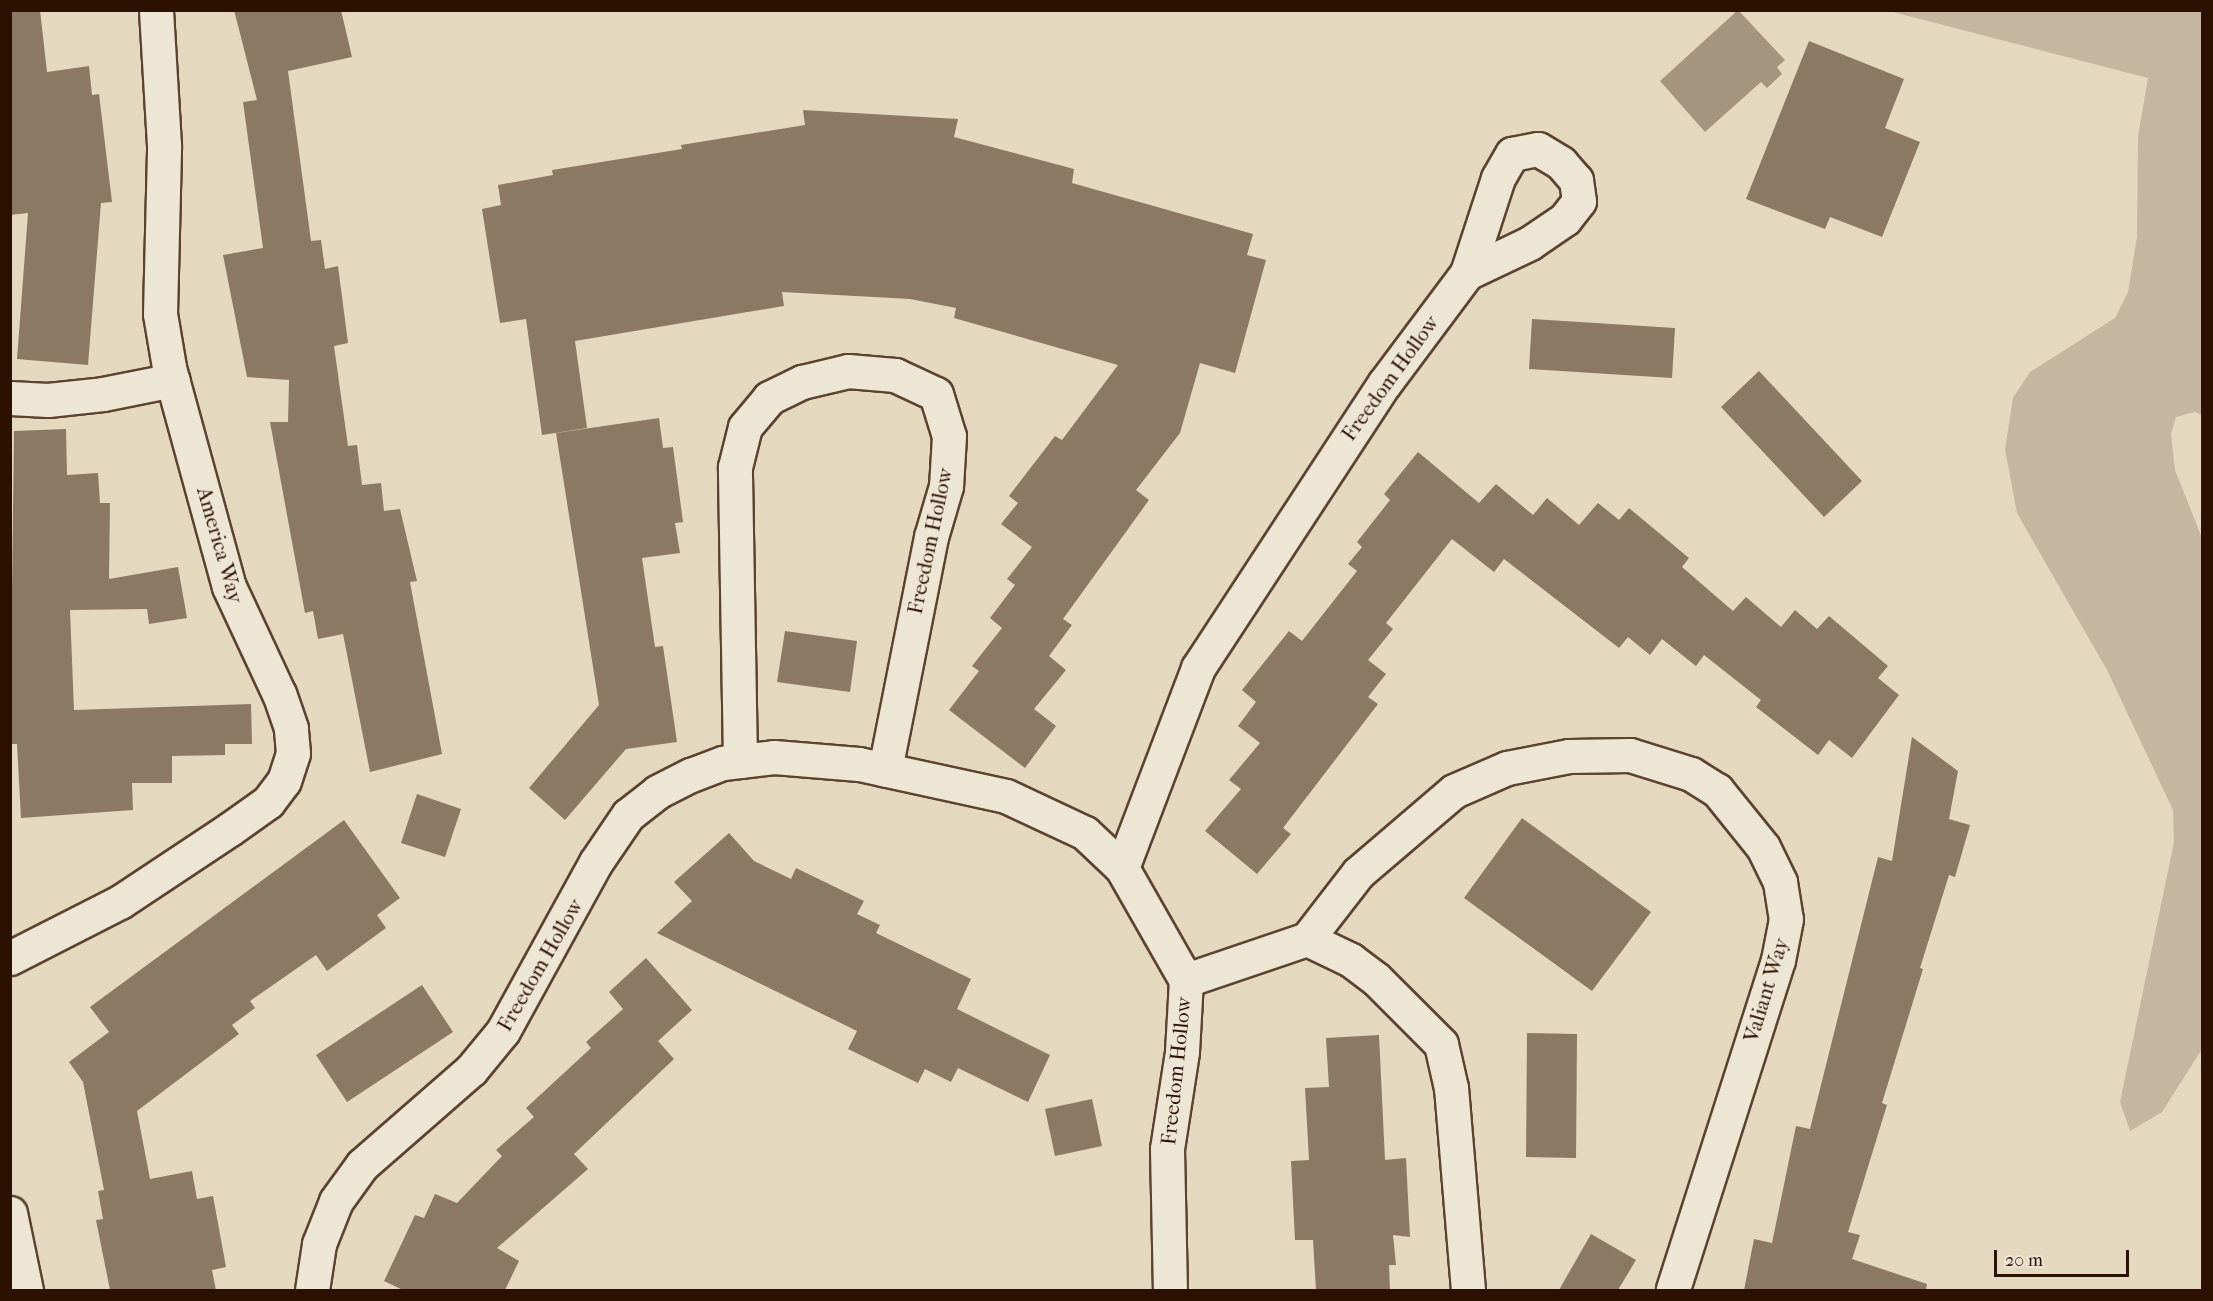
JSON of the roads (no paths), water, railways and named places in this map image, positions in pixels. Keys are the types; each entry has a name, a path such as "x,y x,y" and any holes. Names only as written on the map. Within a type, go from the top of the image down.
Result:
{"street":[{"name":"America Way","path":"10,958 120,902 268,802 284,781 293,753 291,728 279,694 229,587 173,380 160,314 165,176 156,10"},
{"name":"Freedom Hollow","path":"1122,868 1198,668 1384,384 1467,273"},
{"name":"Freedom Hollow","path":"740,761 735,467 745,427 769,398 802,382 848,371 895,375 936,394 949,436 946,486 931,537 885,769"},
{"path":"10,398 48,400 103,394 173,380"},
{"name":"Valiant Way","path":"1307,939 1358,873 1395,837 1454,791 1482,777 1569,756 1630,755 1691,774 1717,790 1763,847 1780,882 1786,919 1778,960 1673,1290"},
{"name":"Freedom Hollow","path":"312,1290 318,1244 336,1201 362,1166 471,1070 503,1032 596,862 628,815 657,792 691,775 740,761 774,757 885,769 1006,796 1044,811 1085,832 1122,868 1186,980 1182,1052 1167,1149 1170,1290"},
{"path":"1186,980 1307,939 1351,960 1376,980 1442,1044 1451,1088 1468,1290"},
{"path":"10,1213 26,1290"}]}
